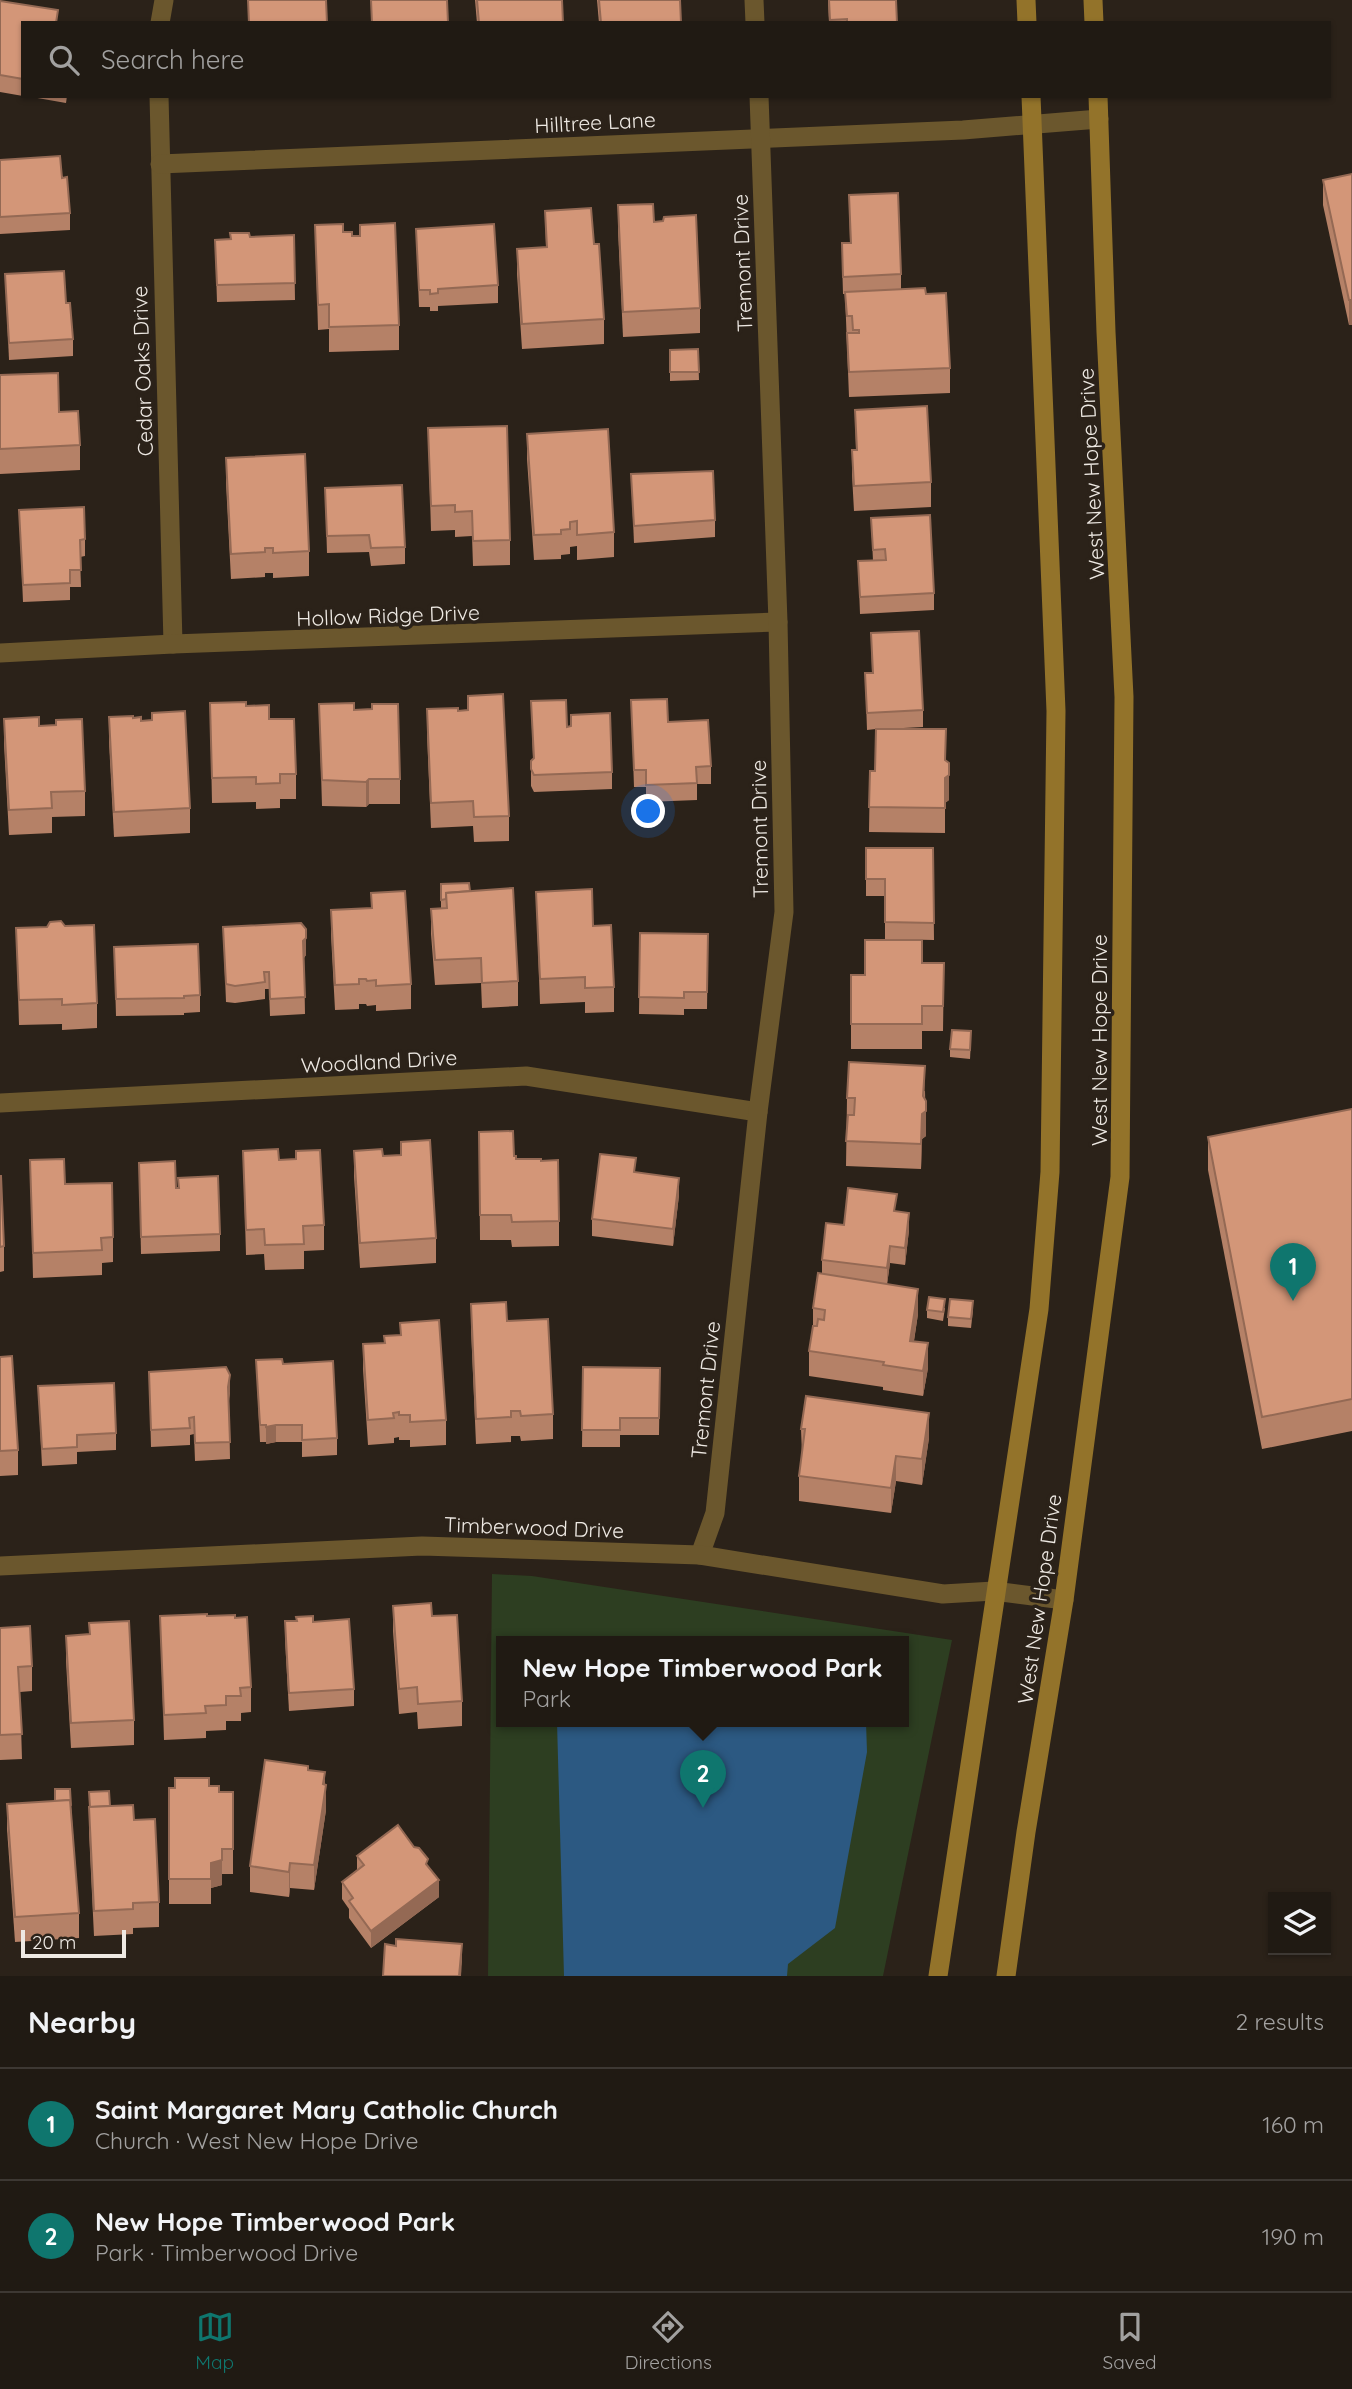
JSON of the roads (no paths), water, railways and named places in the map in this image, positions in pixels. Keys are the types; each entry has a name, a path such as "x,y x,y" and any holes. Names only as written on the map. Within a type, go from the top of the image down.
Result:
{"main road":[{"path":"1026,0 1027,21"},
{"path":"1093,0 1094,21"},
{"name":"West New Hope Drive","path":"938,1976 994,1591 1039,1309 1050,1172 1056,711 1031,98"},
{"name":"West New Hope Drive","path":"1006,1976 1026,1832 1064,1600 1121,1177 1124,697 1098,98"}],"street":[{"path":"160,21 164,0"},
{"path":"754,0 755,21"},
{"name":"Cedar Oaks Drive","path":"159,98 173,644"},
{"name":"Tremont Drive","path":"700,1555 715,1513 758,1112 784,912 778,622 759,98"},
{"name":"Hilltree Lane","path":"160,164 962,130 1099,119"},
{"name":"Hollow Ridge Drive","path":"0,653 173,644 778,622"},
{"name":"Woodland Drive","path":"0,1102 526,1076 758,1112"},
{"name":"Timberwood Drive","path":"0,1566 422,1546 700,1555 943,1594 994,1591 1064,1600"}],"water":[{"path":"557,1727 866,1727 867,1752 835,1928 788,1964 787,1976 564,1976"}],"place":[{"name":"Saint Margaret Mary Catholic Church","path":"1293,1301"},
{"name":"New Hope Timberwood Park","path":"703,1808"}]}
